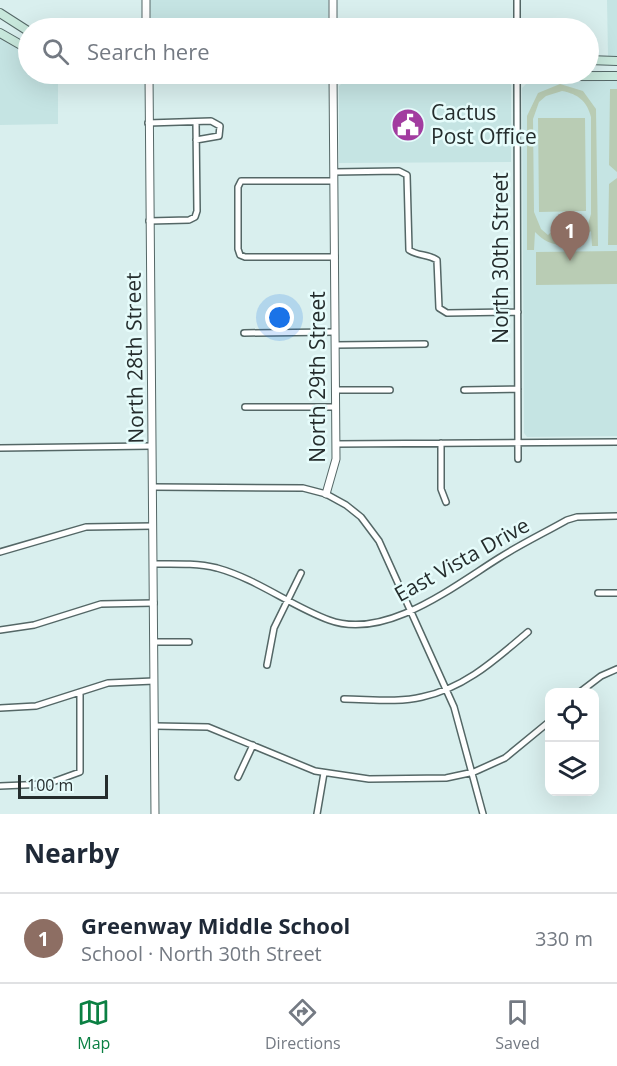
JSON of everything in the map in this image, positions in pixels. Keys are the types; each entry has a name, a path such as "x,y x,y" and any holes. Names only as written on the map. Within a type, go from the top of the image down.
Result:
{"main road":[{"path":"0,14 18,24"},
{"path":"0,33 18,43"},
{"path":"599,60 617,61"},
{"path":"599,76 617,76"}],"street":[{"path":"146,0 146,18"},
{"path":"333,0 333,18"},
{"path":"517,0 517,18"},
{"name":"North 28th Street","path":"149,84 155,814"},
{"name":"North 29th Street","path":"333,84 336,444 335,468 326,494 354,511 374,533 446,688 474,772 483,814"},
{"name":"North 30th Street","path":"517,84 518,459"},
{"path":"149,221 189,220 195,217 197,211 196,122"},
{"path":"148,123 217,123 220,131 214,139 196,140"},
{"path":"334,172 399,171 407,175 410,250 436,260 439,308 447,313 518,312"},
{"path":"334,181 241,181 238,197 240,255 335,257"},
{"path":"244,333 335,333"},
{"path":"335,345 425,344"},
{"path":"464,390 518,389"},
{"path":"335,390 390,390"},
{"path":"245,407 336,407"},
{"path":"336,444 617,442"},
{"path":"441,443 441,489 446,502"},
{"path":"0,448 152,446"},
{"path":"153,487 284,486 326,494"},
{"name":"East Vista Drive","path":"154,564 193,564 217,568 328,620 353,625 377,623 451,590 502,556 567,520 578,517 617,516"},
{"path":"0,552 86,527 153,526"},
{"path":"267,665 274,628 301,573"},
{"path":"598,593 617,593"},
{"path":"0,630 34,625 101,604 154,603"},
{"path":"344,699 414,698 446,688 476,675 528,632"},
{"path":"154,642 189,642"},
{"path":"586,688 601,676 617,669"},
{"path":"0,708 36,706 121,681 154,681"},
{"path":"0,786 47,784 80,771 80,692"},
{"path":"155,726 208,727 324,773 369,779 446,778 474,772 506,758 545,724"},
{"path":"238,777 253,745"},
{"path":"317,814 324,773"}],"shaded area":[{"path":"150,0 328,0 328,18 151,18"},
{"path":"607,0 617,0 617,56 608,56"},
{"path":"0,39 18,49 18,84 58,84 58,124 0,125"},
{"path":"599,81 617,81 617,436 527,437 524,433 522,88 526,84 599,84"},
{"path":"341,84 510,84 511,162 339,163 339,86"}],"green space":[{"path":"560,84 583,91 596,109 598,246 592,246 591,231 577,241 563,245 549,242 535,232 534,250 527,250 527,116 538,93","holes":["562,91 577,96 584,103 591,117 591,214 588,224 577,235 565,221 561,221 548,235 541,229 534,212 533,119 539,102 546,96"]},
{"path":"610,89 617,89 617,172 609,165"},
{"path":"538,118 585,118 586,211 539,212"},
{"path":"617,178 617,245 608,245 609,184"},
{"path":"617,251 617,284 536,285 536,252"}],"place":[{"name":"Cactus Post Office","path":"408,125"},
{"name":"Greenway Middle School","path":"570,261"}]}
